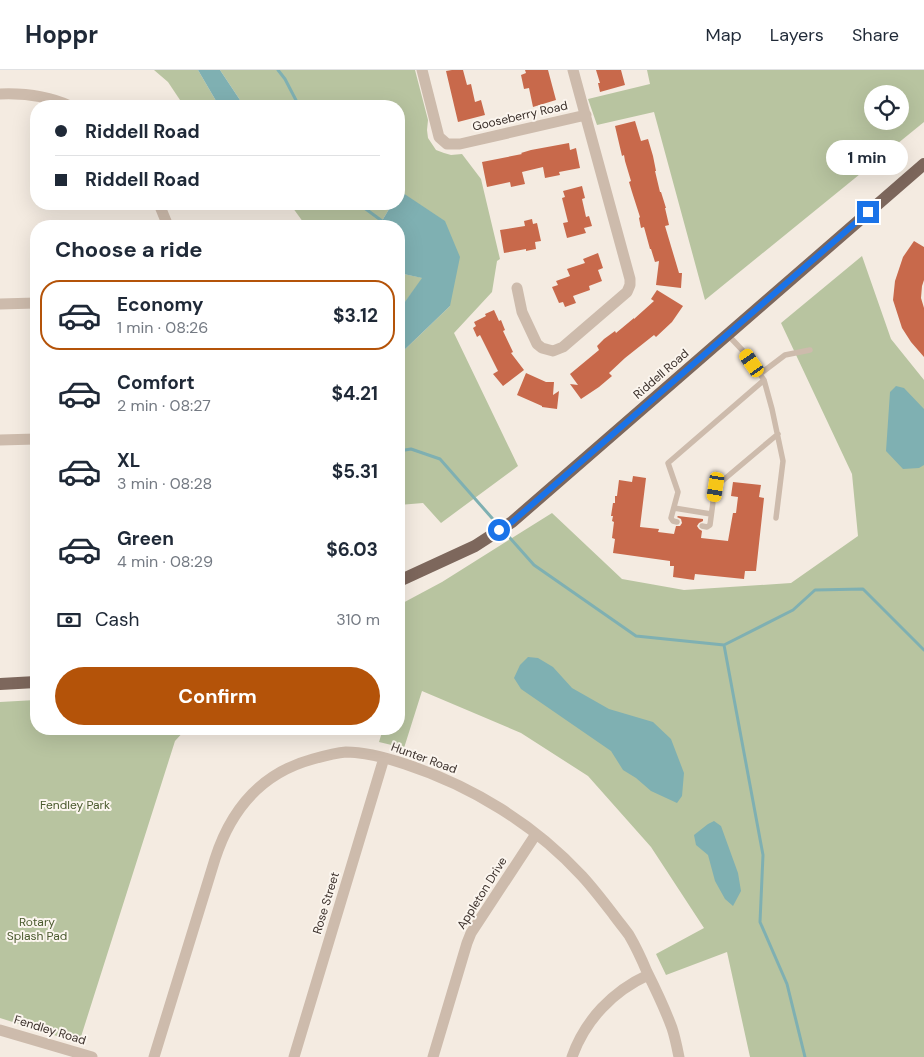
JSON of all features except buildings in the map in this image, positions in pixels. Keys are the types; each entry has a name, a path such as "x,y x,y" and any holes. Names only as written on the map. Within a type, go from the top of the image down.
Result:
{"main road":[{"name":"Riddell Road","path":"405,578 475,546 512,522 924,164"},
{"path":"0,684 30,682"}],"street":[{"name":"Gooseberry Road","path":"422,70 439,136 447,144 460,144 586,115"},
{"path":"517,288 522,312 536,344 553,351 563,347 627,292 630,285 630,279 573,70"},
{"path":"0,94 25,94 55,100"},
{"path":"0,304 30,303"},
{"path":"0,440 30,439"},
{"name":"Hunter Road","path":"154,1057 219,846 232,819 241,806 261,785 273,776 302,762 326,755 346,752 369,754 425,770 462,786 516,818 564,858 582,875 629,936 671,1027 679,1057"},
{"name":"Rose Street","path":"294,1057 384,758"},
{"name":"Appleton Drive","path":"433,1057 471,933 536,834"},
{"path":"572,1057 582,1035 604,1004 634,981 648,974"},
{"name":"Fendley Road","path":"0,1030 92,1057"}],"lane":[{"path":"727,334 745,353 764,380 783,461 776,518"},
{"path":"760,374 786,355 810,350"},
{"path":"677,522 671,518 678,492 668,463 764,380"},
{"path":"702,526 707,527 710,525 716,487 778,434"},
{"path":"674,508 711,514"}],"green space":[{"path":"154,70 198,70 216,100 180,100 168,82"},
{"path":"220,70 415,70 428,120 428,138 436,150 451,155 462,154 481,179 500,259 497,261 492,292 454,333 518,466 441,523 423,503 405,504 405,349 450,306 405,202 405,100 240,100"},
{"path":"647,70 924,70 924,122 705,300 654,112 597,125 588,99 650,84"},
{"path":"294,210 388,210 383,220 302,220"},
{"path":"862,256 891,339 924,380 924,1057 750,1057 727,952 666,975 656,954 704,928 651,847 588,776 521,733 422,691 404,748 379,742 381,735 405,735 405,602 442,582 552,513 622,579 684,590 791,583 858,536 852,474 781,323"},
{"path":"405,274 423,278 405,302"},
{"name":"Fendley Park","path":"30,700 30,735 180,735 175,741 79,1043 0,1018 0,702"}],"water":[{"path":"198,70 220,70 240,100 216,100"},
{"path":"405,194 445,221 460,257 450,306 405,349 405,302 422,278 405,274 405,220 383,220 388,210 405,210"},
{"path":"896,386 904,388 924,409 924,465 919,468 903,469 886,451 890,392"},
{"path":"528,657 538,658 553,667 572,688 609,709 653,722 671,739 684,773 682,796 677,803 651,791 623,770 611,751 521,689 514,678 520,665"},
{"path":"714,821 721,826 738,873 741,891 733,906 725,899 715,881 708,855 696,845 694,835"}],"waterway":[{"path":"278,70 296,100"},
{"path":"367,210 381,220"},
{"path":"405,450 411,449 440,459 499,526"},
{"path":"503,530 534,565 636,636 724,645 793,610 815,590 863,589 924,650"},
{"path":"724,645 763,855 760,922 787,984 805,1057"}],"route":[{"path":"499,530 512,522 868,212"}],"park label":[{"name":"Rotary Splash Pad","path":"37,929"}]}
